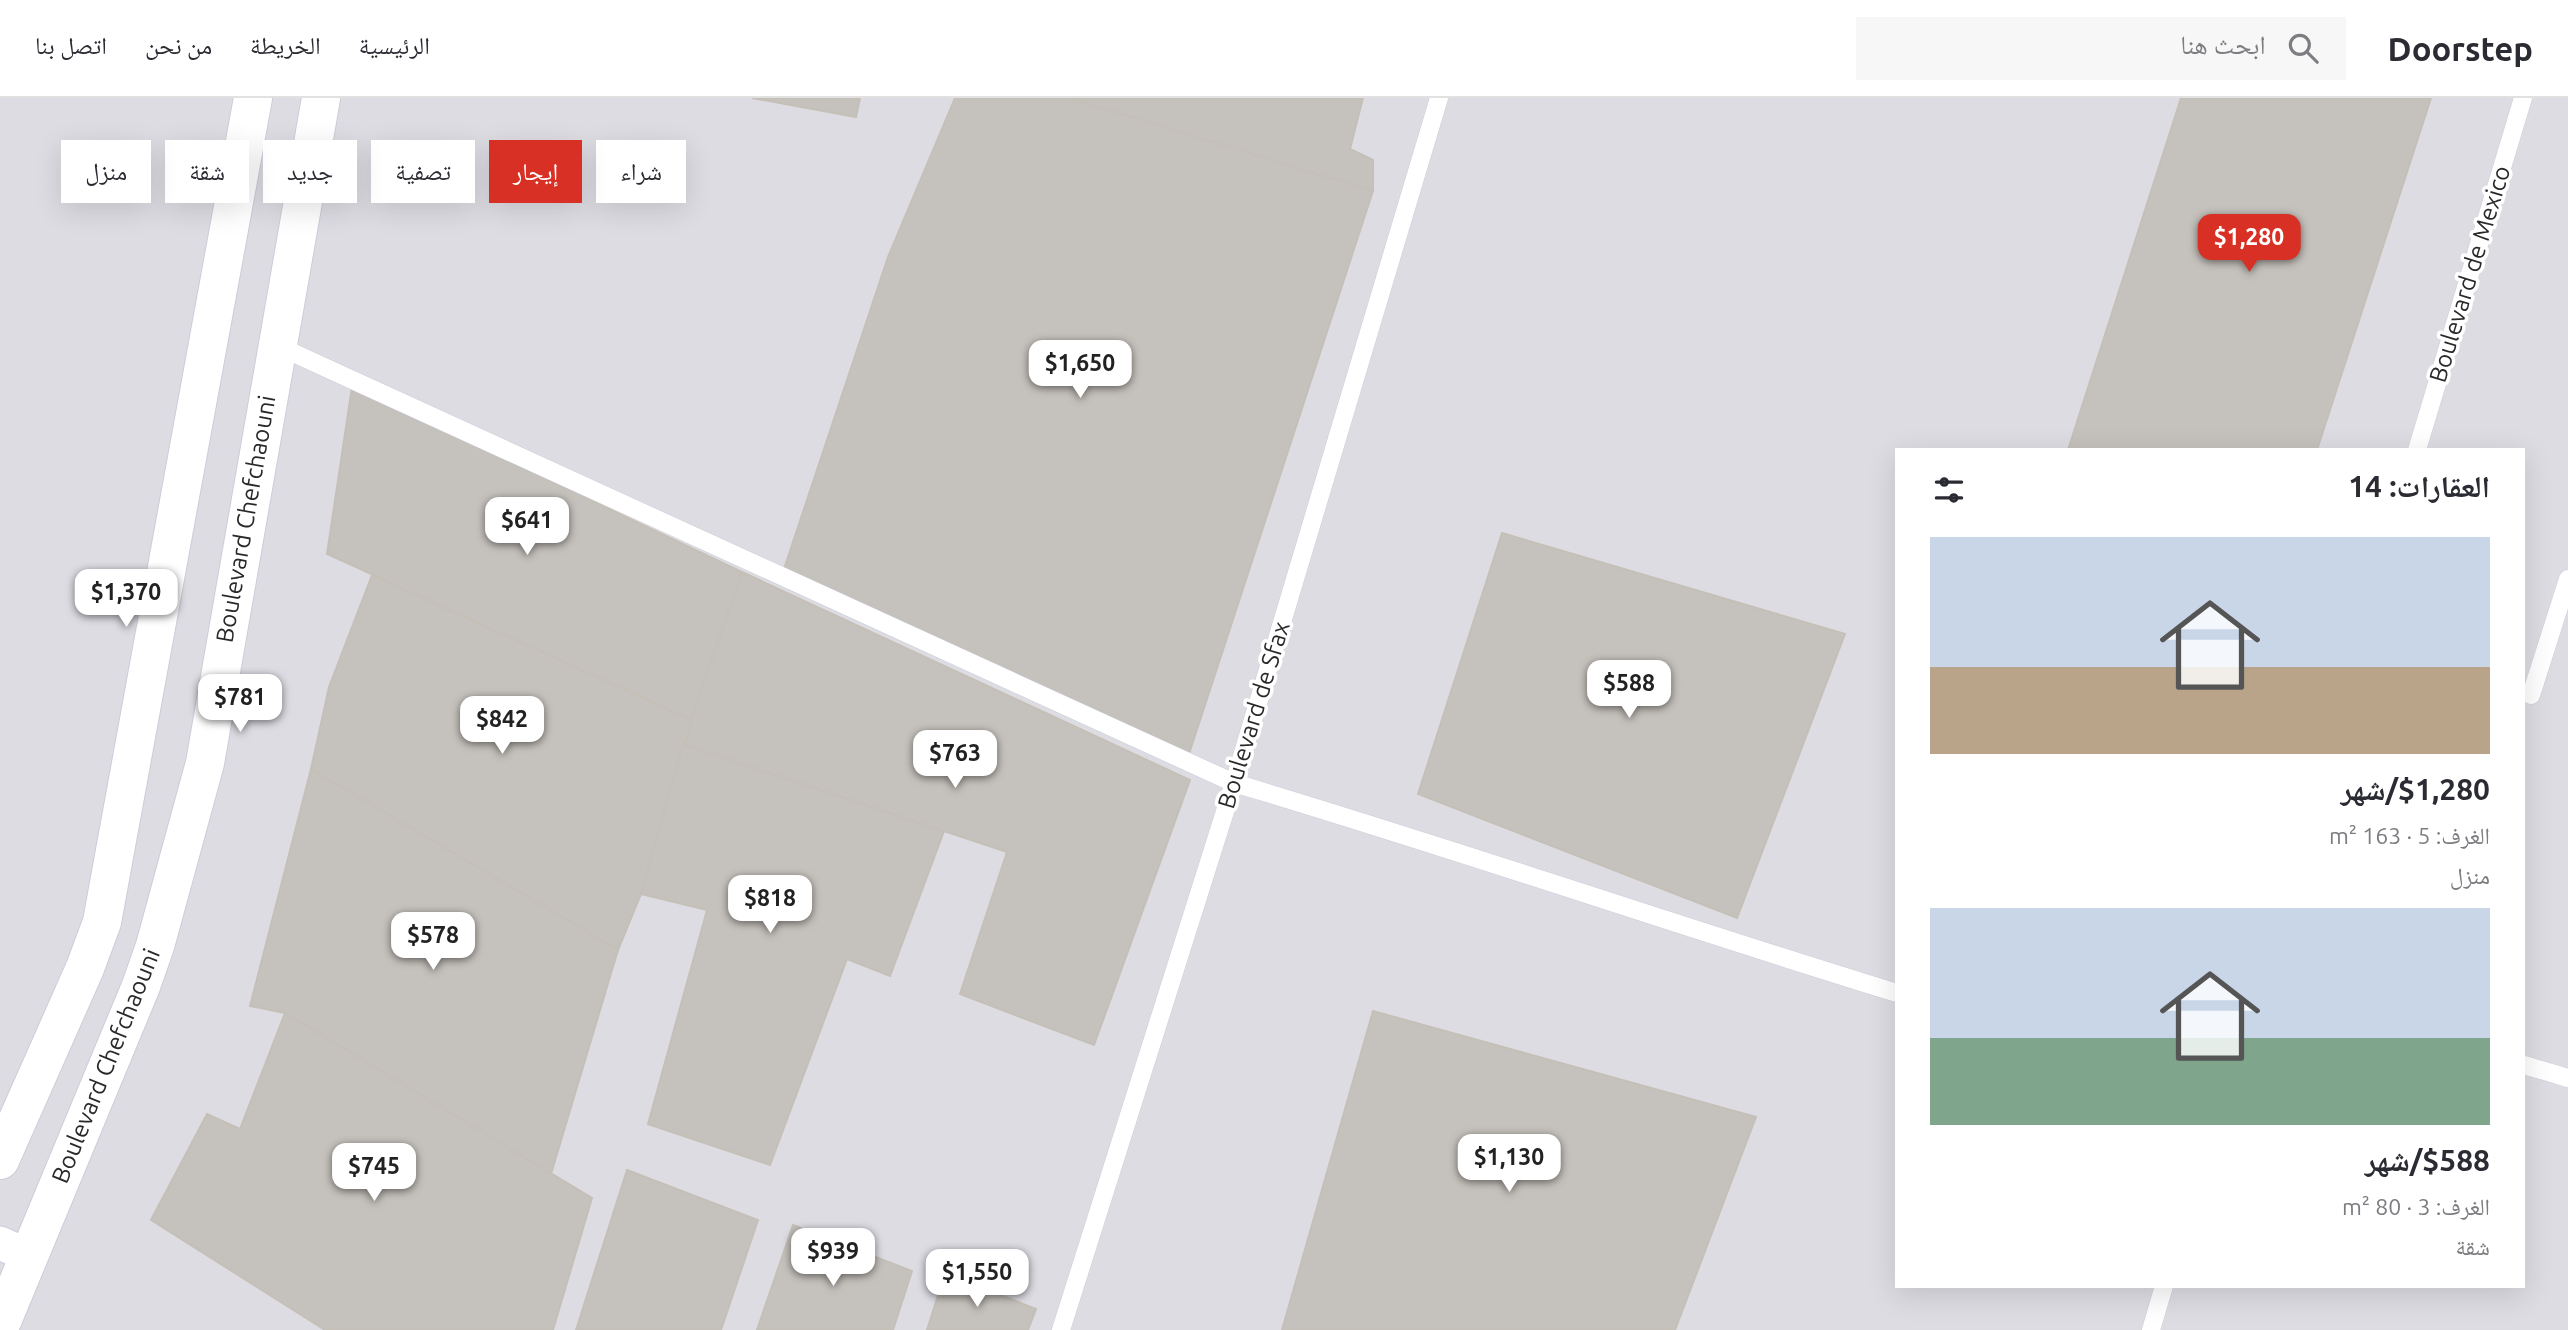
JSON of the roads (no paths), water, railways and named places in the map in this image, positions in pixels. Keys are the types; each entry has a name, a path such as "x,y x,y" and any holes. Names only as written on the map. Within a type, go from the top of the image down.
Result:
{"street":[{"path":"0,1160 85,968 102,922 253,98"},
{"name":"Boulevard Chefchaouni","path":"0,1326 14,1250 155,946 205,763 321,98"}],"lane":[{"name":"Boulevard de Sfax","path":"1061,1330 1234,783 1439,98"},
{"name":"Boulevard de Mexico","path":"2418,448 2523,98"},
{"path":"276,345 1234,783 1361,821 1699,932 1895,992"},
{"path":"2531,695 2568,579"},
{"path":"2525,1065 2568,1078"},
{"path":"2151,1330 2163,1288"}]}
